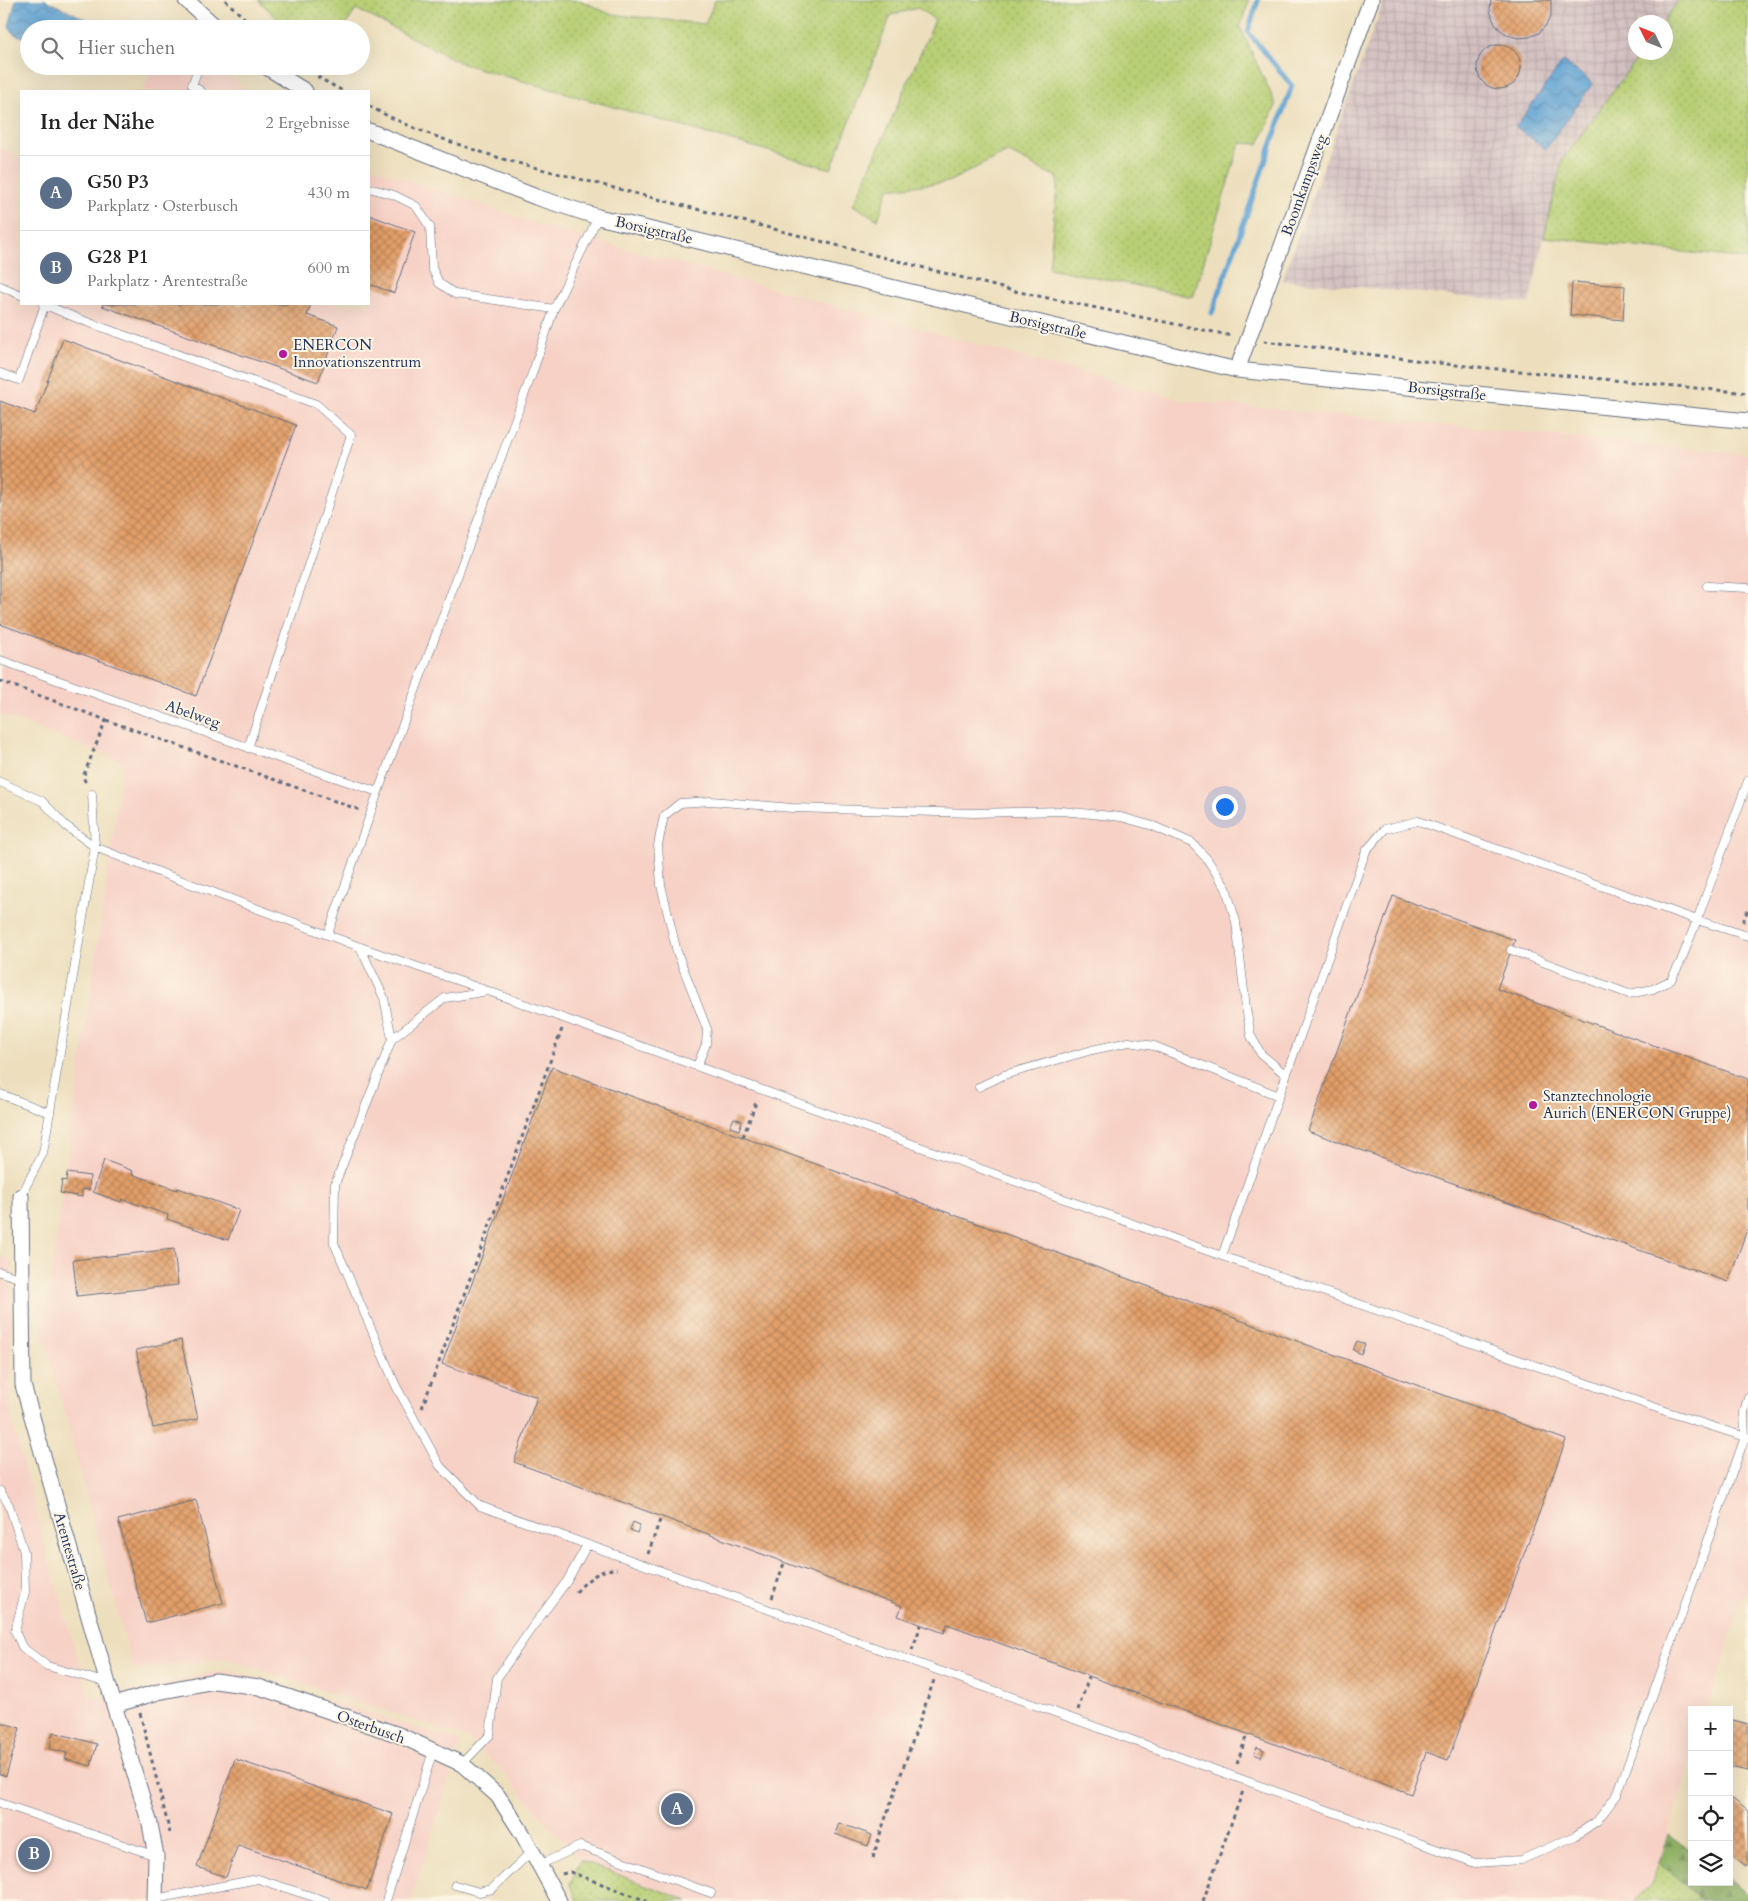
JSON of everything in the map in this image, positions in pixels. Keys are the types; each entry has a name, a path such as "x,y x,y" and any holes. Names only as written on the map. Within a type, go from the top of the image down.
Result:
{"street":[{"path":"186,0 208,20"},
{"name":"Boomkampsweg","path":"1237,370 1371,0"},
{"path":"279,75 303,90"},
{"name":"Borsigstraße","path":"370,131 536,197 598,217 1237,370 1748,421"},
{"name":"Arentestraße","path":"21,1196 23,1385 114,1705 150,1824 156,1856 155,1900"},
{"name":"Osterbusch","path":"114,1705 158,1692 215,1681 259,1687 399,1736 433,1750 462,1764 498,1796 532,1851 559,1901"}],"lane":[{"path":"196,75 192,85 199,90"},
{"path":"370,188 394,194 416,206 430,227 432,268 440,283 455,294 554,309"},
{"path":"328,934 378,792 534,371 554,309 598,217"},
{"path":"0,286 20,295"},
{"path":"0,373 19,380 44,305"},
{"path":"47,305 316,404 351,435 248,748"},
{"path":"1707,586 1748,588"},
{"name":"Abelweg","path":"0,660 378,792"},
{"path":"1511,950 1630,994 1653,989 1671,980 1681,961 1697,920 1748,781"},
{"path":"0,782 42,801 66,826 95,847 164,874 360,947 488,991 1222,1256 1671,1414 1747,1437"},
{"path":"21,1196 43,1153 95,847 92,794"},
{"path":"697,1066 706,1044 707,1029 677,952 661,885 658,844 664,816 680,803 711,801 792,808 974,812 1062,811 1121,817 1153,826 1192,843 1207,859 1226,888 1236,922 1246,1008 1252,1036 1261,1054 1286,1075"},
{"path":"1222,1256 1366,851 1385,829 1418,821 1697,920 1748,936"},
{"path":"360,947 384,998 392,1039"},
{"path":"488,991 445,998 392,1039 335,1184 334,1243 396,1386 440,1466 480,1506 1475,1863 1522,1860 1575,1836 1598,1821 1617,1795 1747,1437 1744,1412 1748,1397"},
{"path":"979,1088 1004,1075 1092,1050 1129,1042 1154,1046 1279,1096"},
{"path":"0,1094 50,1113"},
{"path":"0,1272 22,1279"},
{"path":"0,1491 9,1505 24,1552 25,1592 15,1631 22,1647 47,1666 108,1683"},
{"path":"462,1764 490,1735 497,1678 531,1628 567,1582 587,1545"},
{"path":"386,1901 433,1750"},
{"path":"0,1803 156,1856"},
{"path":"539,1865 580,1846 711,1893"},
{"path":"455,1885 479,1892 492,1889 532,1851"},
{"path":"155,1900 258,1879 326,1901"}],"path":[{"path":"225,0 246,20"},
{"path":"316,75 341,90"},
{"name":"Borsigstraße","path":"370,107 448,142 515,162 1014,291 1248,339 1446,364 1748,393"},
{"path":"0,681 370,814"},
{"path":"92,794 83,777 106,720"},
{"path":"417,1423 566,1019"},
{"path":"743,1137 761,1089"},
{"path":"644,1565 661,1517"},
{"path":"573,1595 596,1574 607,1569 617,1570 622,1557"},
{"path":"768,1609 784,1563"},
{"path":"909,1660 921,1625"},
{"path":"874,1858 881,1831 937,1670"},
{"path":"1075,1720 1089,1677"},
{"path":"1232,1777 1248,1734"},
{"path":"1203,1901 1247,1782"},
{"path":"556,1876 570,1872 647,1901"}],"shaded area":[{"path":"1384,0 1679,0 1668,15 1628,15 1628,60 1636,60 1562,161 1529,303 1282,280"},
{"path":"149,75 229,75 245,90 143,90"},
{"path":"0,148 20,157 20,305 370,305 370,165 380,170 546,227 1182,400 1748,454 1748,1583 1708,1706 1688,1706 1688,1771 1651,1884 1633,1901 688,1901 580,1860 502,1771 467,1738 228,1659 133,1669 43,1333 123,762 0,714"},
{"path":"0,1256 12,1260 10,1413 51,1567 90,1699 227,1670 461,1741 411,1901 0,1901"}],"green space":[{"path":"258,0 580,0 610,14 705,24 715,0 1249,0 1240,27 1276,105 1259,144 1240,143 1193,297 1049,268 1058,178 1007,152 948,182 888,189 878,220 853,205 935,20 918,8 891,15 831,169 463,64 356,9 349,20 279,20"},
{"path":"1679,0 1748,0 1748,259 1544,237 1562,161 1636,60 1673,60 1673,15 1668,15"},
{"path":"1668,1834 1688,1849 1688,1886 1733,1886 1733,1882 1748,1893 1748,1901 1703,1901 1659,1862"},
{"path":"580,1860 688,1901 577,1901 570,1885"},
{"path":"1659,1862 1703,1901 1633,1901 1651,1884"}],"water":[{"path":"16,0 45,0 87,20 20,20 20,36 14,34 9,26"},
{"path":"1563,61 1593,83 1546,149 1516,127"}],"building":[{"path":"1491,0 1551,0 1551,16 1539,33 1529,37 1518,38 1508,35 1499,29 1493,20 1490,10"},
{"path":"1495,45 1503,45 1515,51 1521,67 1515,83 1503,89 1495,89 1483,83 1477,71 1477,63 1483,51"},
{"name":"ENERCON Innovationszentrum","path":"370,215 415,232 394,293 370,284"},
{"path":"1572,282 1625,286 1623,320 1570,315"},
{"name":"ENERCON Innovationszentrum","path":"311,305 307,315 338,326 318,382 102,306"},
{"path":"63,339 296,425 196,696 0,624 0,401 35,414"},
{"name":"Stanztechnologie Aurich (ENERCON Gruppe)","path":"1393,896 1515,940 1497,989 1748,1079 1748,1227 1728,1282 1308,1131"},
{"path":"552,1067 1566,1440 1448,1760 1426,1752 1411,1794 947,1624 944,1633 898,1616 902,1606 514,1462 537,1397 442,1364"},
{"path":"734,1118 742,1121 739,1130 730,1127"},
{"path":"104,1160 133,1171 132,1174 239,1210 228,1240 167,1219 168,1215 122,1199 121,1202 93,1192"},
{"path":"67,1173 90,1176 89,1190 82,1189 82,1197 60,1193 62,1180 66,1181"},
{"path":"174,1249 178,1285 77,1296 73,1260"},
{"path":"181,1340 198,1419 153,1428 136,1350"},
{"path":"1357,1341 1365,1344 1361,1354 1353,1350"},
{"path":"196,1500 223,1603 146,1623 118,1520"},
{"path":"633,1522 640,1525 637,1533 630,1530"},
{"path":"1733,1720 1748,1724 1748,1771 1733,1768"},
{"path":"0,1722 20,1728 6,1776 0,1774"},
{"path":"53,1732 97,1744 91,1766 65,1759 67,1753 49,1749"},
{"path":"1257,1747 1264,1750 1261,1757 1254,1754"},
{"path":"235,1759 393,1814 367,1890 238,1845 226,1877 197,1867"},
{"path":"1733,1799 1748,1811 1748,1863 1746,1866 1733,1856"},
{"path":"839,1823 872,1835 868,1846 835,1834"}],"waterway":[{"path":"1212,313 1292,86 1248,32 1258,0"}],"place":[{"name":"ENERCON Innovationszentrum","path":"283,354"},
{"name":"Stanztechnologie Aurich (ENERCON Gruppe)","path":"1533,1105"},
{"name":"G50 P3","path":"677,1809"},
{"name":"G28 P1","path":"34,1854"}]}
